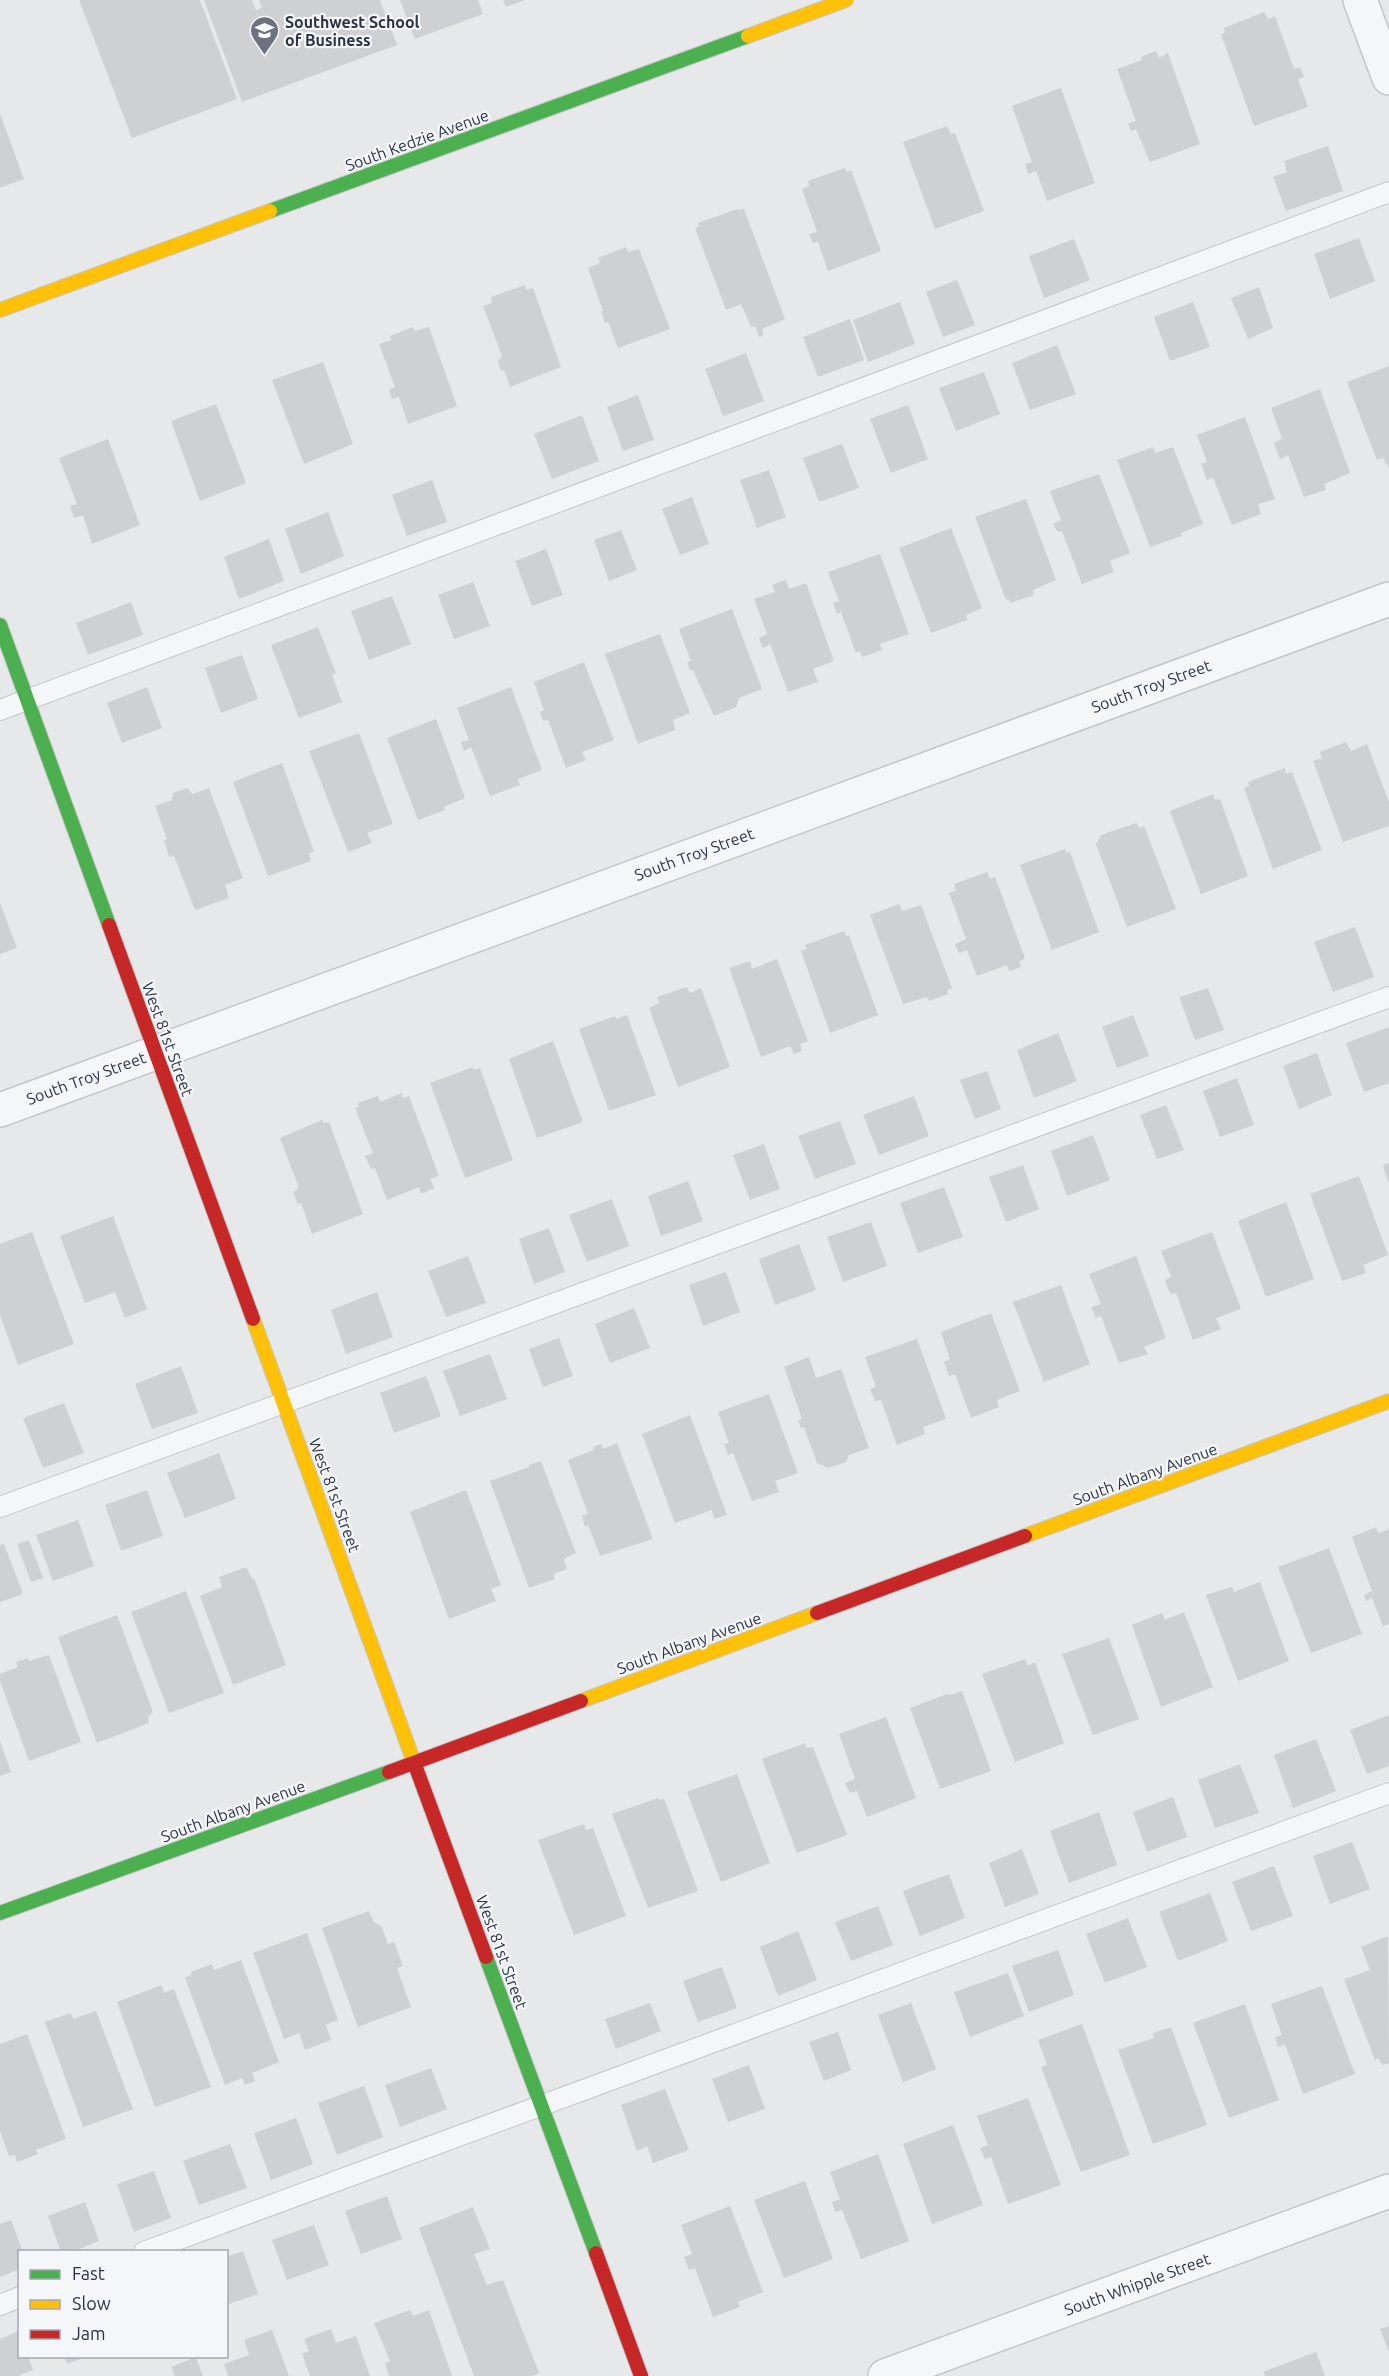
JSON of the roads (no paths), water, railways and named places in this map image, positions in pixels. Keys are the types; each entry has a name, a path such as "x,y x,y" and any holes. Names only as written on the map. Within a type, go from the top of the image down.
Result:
{"street":[{"name":"South Kedzie Avenue","path":"0,310 846,0"},
{"path":"1360,0 1389,78"},
{"name":"South Troy Street","path":"0,1110 1389,599"},
{"name":"West 81st Street","path":"0,625 414,1762 641,2376"},
{"name":"South Albany Avenue","path":"0,1913 1389,1401"},
{"name":"South Whipple Street","path":"885,2376 1389,2191"}],"lane":[{"path":"0,710 1389,192"},
{"path":"0,1507 1389,997"},
{"path":"149,2250 1389,1793"},
{"path":"0,2305 18,2298"}],"place":[{"name":"Southwest School of Business","path":"264,56"}]}
